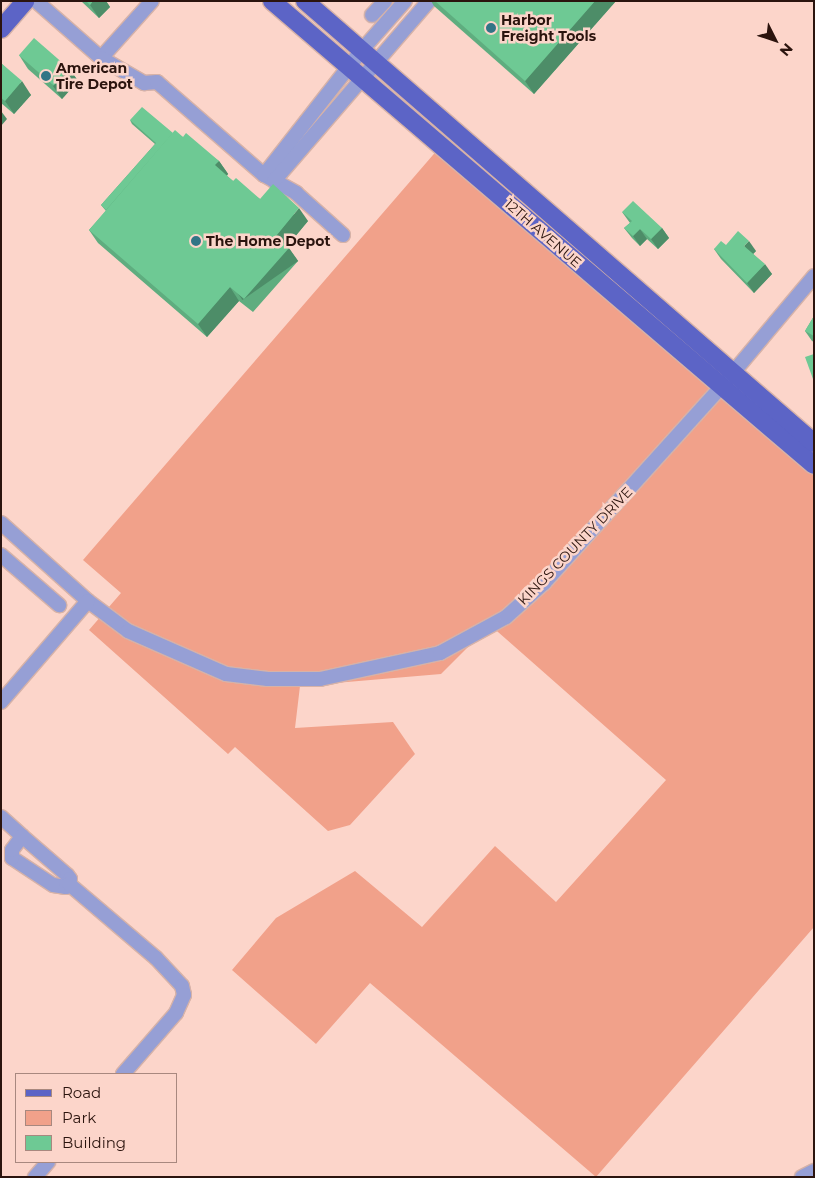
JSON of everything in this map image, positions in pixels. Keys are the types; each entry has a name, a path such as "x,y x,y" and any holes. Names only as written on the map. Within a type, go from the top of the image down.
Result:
{"main road":[{"path":"1,29 26,1"},
{"name":"12TH AVENUE","path":"272,1 814,465"},
{"name":"12TH AVENUE","path":"304,1 814,443"},
{"path":"434,138 445,138 483,169 505,176"}],"street":[{"path":"36,1 101,58 144,83 157,82 269,178 296,193 343,235"},
{"path":"101,58 152,1"},
{"path":"372,15 385,1"},
{"path":"356,74 362,50 405,1"},
{"path":"269,178 356,74 375,62 430,1"},
{"name":"KINGS COUNTY DRIVE","path":"1,523 88,601 128,631 226,674 268,679 320,679 440,653 506,617 544,583 733,374 814,276"},
{"path":"1,555 58,605"},
{"path":"1,702 88,601"},
{"path":"1,817 67,875 69,884 156,958 180,981 184,995 181,1003 124,1073"},
{"path":"22,836 12,850 12,858 53,885 60,888 69,884"},
{"path":"35,1177 47,1163"},
{"path":"802,1177 814,1171"}],"green space":[{"path":"439,148 714,365 814,451 814,927 596,1177 370,983 316,1044 232,970 276,918 355,871 422,927 495,846 556,902 666,780 490,625 441,674 300,686 295,728 393,722 415,754 350,825 328,831 235,747 228,754 89,630 121,593 83,560"}],"building":[{"path":"435,1 595,1 525,81"},
{"path":"34,38 69,68 54,86 19,55"},
{"path":"1,63 22,81 5,101 1,98"},
{"path":"142,107 173,133 106,210 101,205 156,143 130,120"},
{"name":"The Home Depot","path":"175,130 183,137 186,133 219,161 215,165 233,181 236,178 260,199 273,184 299,208 276,236 289,248 244,299 230,287 198,324 89,230"},
{"path":"633,201 662,228 651,239 640,229 633,236 624,228 632,221 622,212"},
{"path":"738,231 749,241 744,246 765,264 747,283 714,249 721,241 726,245"},
{"path":"814,316 814,336 805,331"},
{"path":"814,354 814,379 813,379 805,357"}],"place":[{"name":"Harbor Freight Tools","path":"491,28"},
{"name":"American Tire Depot","path":"46,76"},
{"name":"The Home Depot","path":"196,241"}]}
